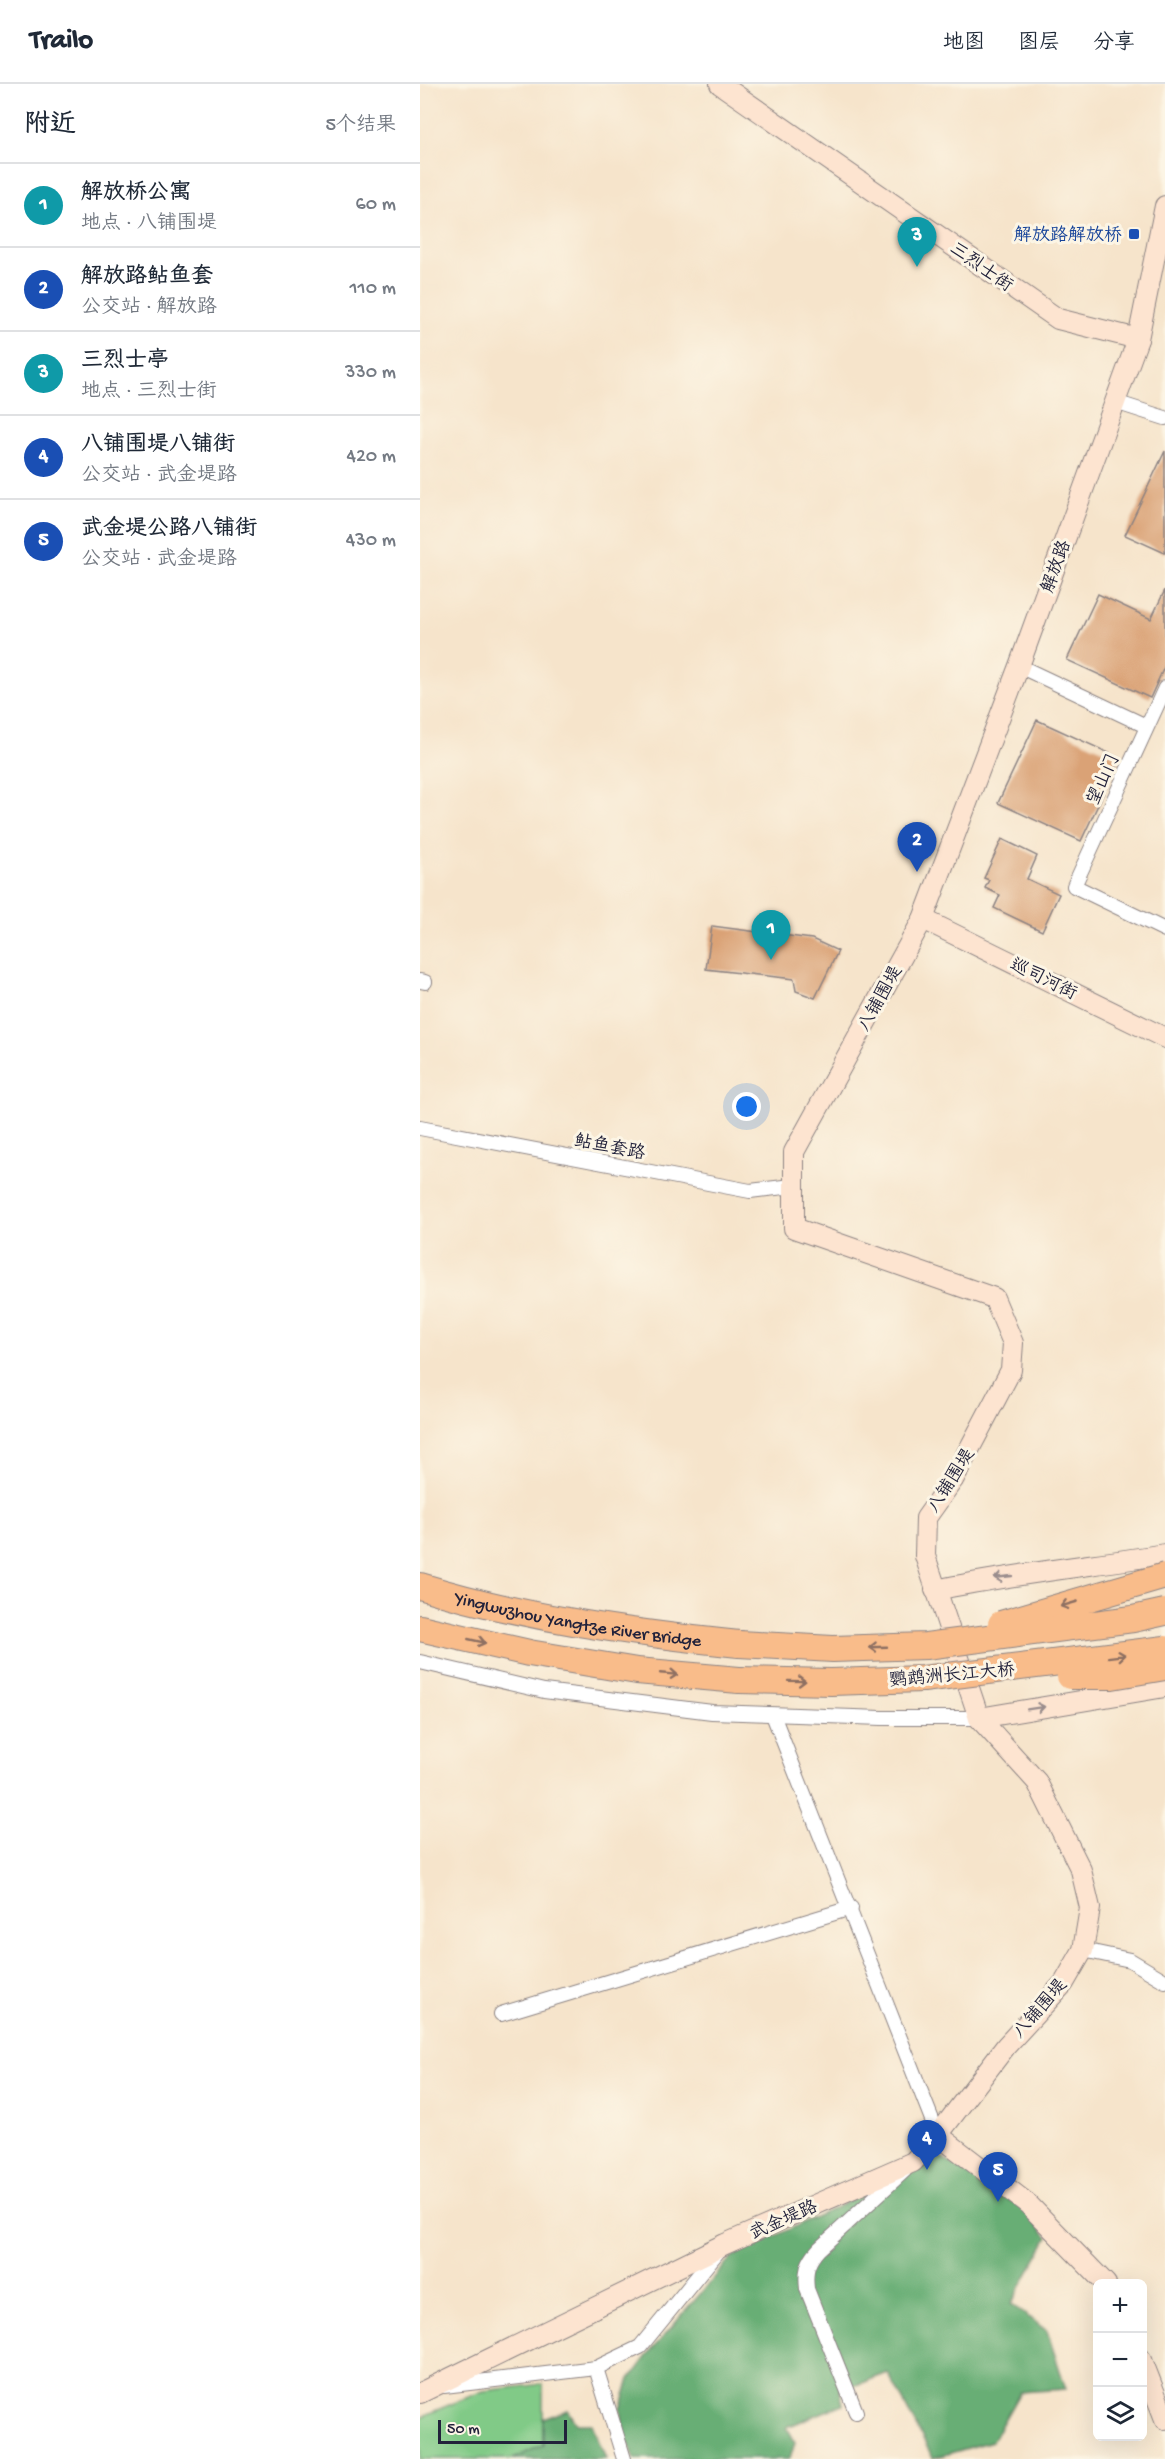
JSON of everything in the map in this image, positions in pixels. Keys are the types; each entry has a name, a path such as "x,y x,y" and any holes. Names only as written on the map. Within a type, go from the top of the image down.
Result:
{"highway":[{"path":"926,1646 1165,1576"},
{"name":"鹦鹉洲长江大桥","path":"420,1586 531,1614 638,1633 740,1644 833,1649 926,1646 1133,1619 1165,1612"},
{"name":"鹦鹉洲长江大桥","path":"420,1628 529,1653 637,1671 739,1680 831,1682 961,1675 1165,1649"},
{"path":"961,1675 1112,1676 1165,1667"}],"street":[{"name":"三烈士街","path":"720,84 1058,318 1138,339"},
{"name":"解放路","path":"923,919 1019,666 1138,339 1165,206"},
{"path":"1115,402 1165,418"},
{"path":"1019,666 1146,726"},
{"name":"望山门","path":"1165,688 1074,886 1165,930"},
{"name":"巡司河街","path":"923,919 1165,1038"},
{"name":"八铺围堤","path":"923,919 794,1152 794,1228 994,1298 1013,1343 1011,1370 953,1480 926,1518 925,1556 979,1718 1037,1782 1081,1870 1090,1908 1083,1950 1064,1983 1006,2046 938,2135"},
{"name":"鲇鱼套路","path":"420,1128 750,1191 793,1186"},
{"path":"935,1590 990,1579 1038,1574 1165,1554"},
{"path":"420,1662 544,1691 712,1712 773,1715 979,1718 1165,1687"},
{"path":"773,1715 938,2135 1029,2204 1102,2279"},
{"path":"501,2014 850,1908"},
{"path":"1083,1950 1130,1960 1165,1981"},
{"name":"武金堤路","path":"425,2390 725,2244 913,2162 938,2135"},
{"path":"856,2412 807,2289 805,2273 809,2260 819,2249 913,2162"},
{"path":"425,2390 596,2368 640,2347 725,2244"},
{"path":"596,2368 624,2459"},
{"path":"1147,2371 1165,2419"}],"green space":[{"path":"941,2157 1024,2209 1048,2237 1011,2304 1047,2331 1066,2389 1020,2392 992,2441 933,2458 888,2373 840,2391 843,2404 787,2427 795,2442 790,2459 635,2459 623,2430 621,2409 630,2379 650,2352 733,2256"},
{"path":"543,2384 543,2445 513,2459 420,2459 420,2417 483,2391"},
{"path":"568,2410 577,2424 592,2424 606,2459 513,2459 543,2445 543,2419"}],"building":[{"path":"1165,451 1165,553 1125,535"},
{"path":"1165,590 1165,665 1150,698 1067,660 1098,594 1151,619"},
{"path":"1037,720 1120,758 1081,841 998,803"},
{"path":"1002,839 1037,856 1027,879 1059,894 1042,931 994,908 1000,895 985,888 989,880 984,878"},
{"path":"712,926 812,939 838,951 815,998 796,991 794,979 706,969"}],"place":[{"name":"解放路解放桥","path":"1134,234"},
{"name":"三烈士亭","path":"917,267"},
{"name":"解放路鲇鱼套","path":"917,872"},
{"name":"解放桥公寓","path":"771,960"},
{"name":"八铺围堤八铺街","path":"927,2170"},
{"name":"武金堤公路八铺街","path":"998,2202"}]}
